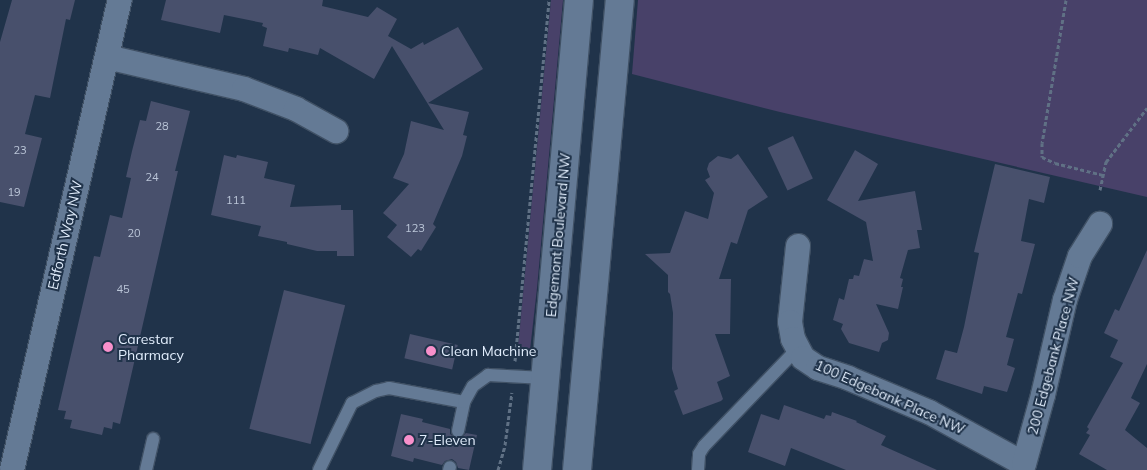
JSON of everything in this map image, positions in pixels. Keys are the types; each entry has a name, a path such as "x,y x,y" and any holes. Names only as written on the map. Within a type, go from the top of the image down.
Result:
{"main road":[{"name":"Edgemont Boulevard NW","path":"534,462 544,378 579,0"},
{"path":"577,470 620,0"}],"street":[{"name":"Edforth Way NW","path":"12,470 120,0"},
{"path":"106,57 244,88 296,109 336,131"},
{"name":"200 Edgebank Place NW","path":"1026,468 1065,300 1080,256 1100,224"},
{"path":"797,349 792,339 790,322 798,246"},
{"name":"100 Edgebank Place NW","path":"797,349 803,358 818,368 848,378 929,412 1026,468"}],"lane":[{"path":"698,470 699,454 704,446 797,349"},
{"path":"458,431 464,402 473,386 488,376 544,378"},
{"path":"319,470 352,403 376,391 389,388 464,402"},
{"path":"146,470 154,439"}],"path":[{"path":"498,470 505,445 514,377 549,0"},
{"path":"1066,0 1042,143 1042,157 1055,163 1103,175"},
{"path":"1100,190 1106,162 1147,108"}],"shaded area":[{"path":"551,0 563,0 537,288 530,350 517,358"},
{"path":"638,0 1147,0 1147,197 780,112 632,74"}],"building":[{"path":"12,0 75,0 70,20 66,19 50,98 35,95 25,134 42,138 24,207 0,202 0,42"},
{"path":"166,0 323,0 322,6 368,17 377,7 397,19 388,36 411,49 423,42 424,45 458,27 483,69 428,103 469,112 463,135 467,136 462,156 433,224 436,227 421,251 418,249 411,257 387,237 397,225 383,213 409,184 393,178 404,154 411,121 444,130 392,46 374,79 320,48 318,55 289,48 288,52 263,46 267,28 262,26 263,23 224,15 220,33 161,20"},
{"path":"151,101 190,111 175,171 178,171 120,424 113,422 112,429 104,427 102,435 70,428 72,420 64,419 66,411 58,410 94,256 100,257 110,215 122,218 131,178 126,177 132,151 140,120 146,121"},
{"path":"793,136 813,179 787,190 768,148"},
{"path":"855,150 878,164 858,201 915,191 922,230 917,230 920,248 908,250 900,278 903,279 901,287 903,287 898,309 876,304 889,333 888,340 882,343 879,352 849,343 841,329 843,324 833,320 839,298 844,300 849,279 853,279 854,275 859,276 864,259 873,261 866,222 827,200"},
{"path":"738,154 768,197 748,210 737,244 731,242 719,279 731,279 730,334 715,334 730,376 717,382 723,399 683,415 674,391 678,389 672,369 673,313 668,292 668,275 645,254 670,253 685,211 708,219 714,193 705,180 710,177 707,169 709,163 718,156 731,159"},
{"path":"224,155 236,158 237,155 268,162 264,178 295,185 290,207 341,205 341,210 353,210 354,256 337,256 337,251 317,251 258,236 261,226 211,215"},
{"path":"995,164 1050,177 1044,203 1029,199 1021,241 1035,244 1022,294 1018,293 1006,337 1014,339 1007,365 1015,368 1007,392 984,386 982,394 936,379 945,350 957,353 979,253 974,252"},
{"path":"1147,250 1147,364 1131,398 1140,403 1125,430 1147,448 1147,470 1107,470 1079,454 1090,435 1086,433 1089,429 1087,427 1123,363 1110,357 1118,340 1104,333 1115,309 1119,311"},
{"path":"284,290 345,305 311,444 249,429"},
{"name":"Clean Machine","path":"410,334 458,345 452,369 404,358"},
{"path":"784,405 824,419 826,415 831,416 832,412 857,421 886,436 881,445 937,470 846,470 791,448 785,466 748,452 761,414 779,420"},
{"path":"401,414 423,419 422,422 450,429 450,434 456,439 461,438 466,433 477,435 469,470 458,468 456,462 452,459 445,461 442,465 414,458 413,462 391,456"}],"place":[{"name":"Carestar Pharmacy","path":"108,347"},
{"name":"Clean Machine","path":"431,351"},
{"name":"7-Eleven","path":"409,440"}]}
